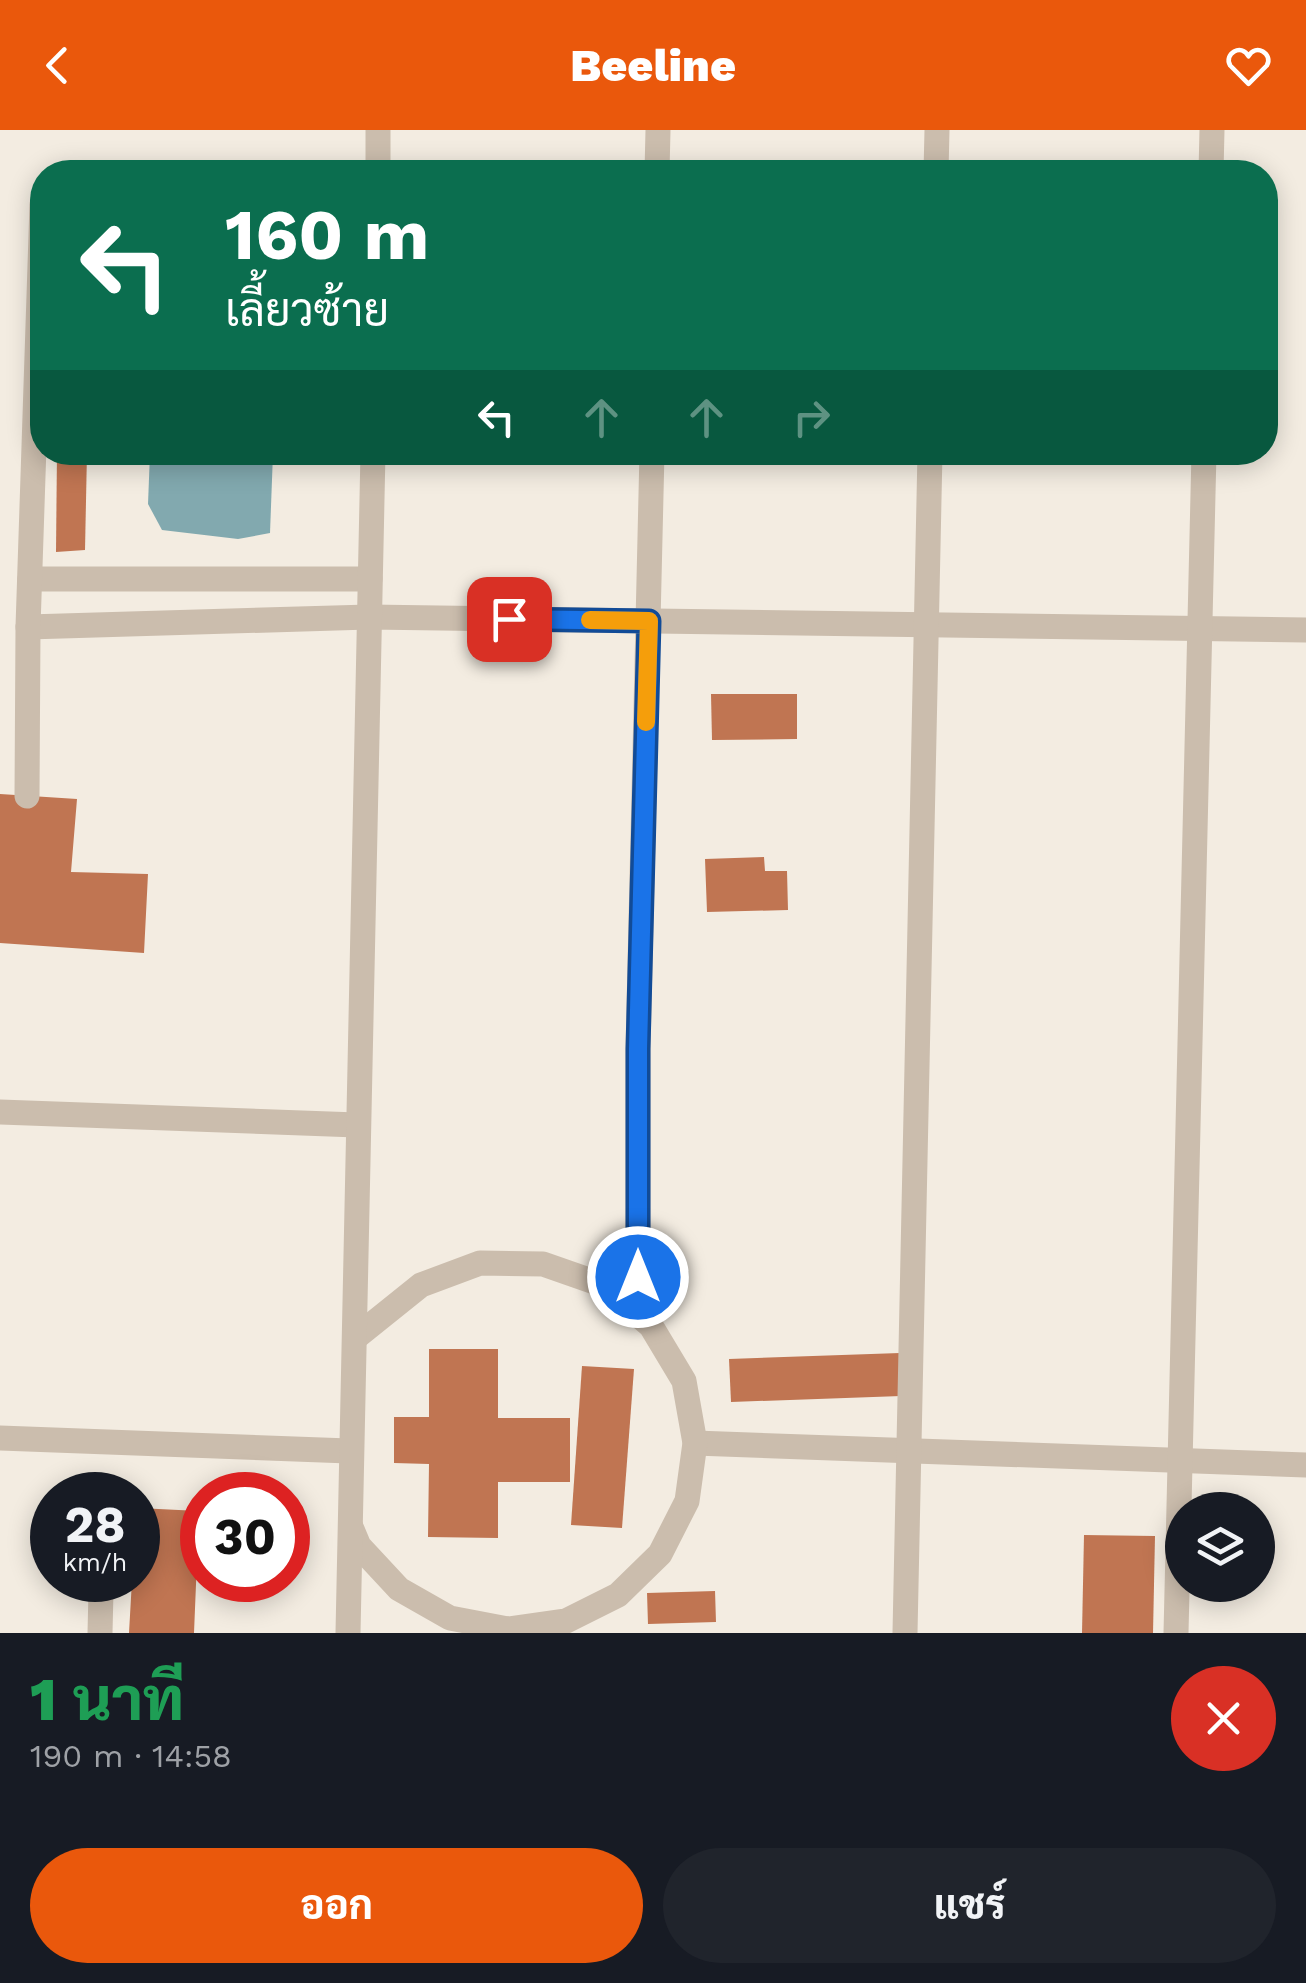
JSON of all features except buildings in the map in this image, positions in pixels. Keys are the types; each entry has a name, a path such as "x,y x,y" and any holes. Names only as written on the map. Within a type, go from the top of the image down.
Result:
{"street":[{"path":"378,130 378,160"},
{"path":"657,160 658,130"},
{"path":"936,160 937,130"},
{"path":"1211,160 1212,130"},
{"path":"27,796 34,465"},
{"path":"348,1633 372,465"},
{"path":"638,1315 638,1049 652,465"},
{"path":"905,1633 930,465"},
{"path":"1176,1633 1204,465"},
{"path":"30,579 370,579"},
{"path":"28,627 369,617 1306,630"},
{"path":"0,1112 357,1125"},
{"path":"350,1525 359,1546 399,1589 450,1618 508,1629 566,1621 618,1595 660,1554 687,1501 695,1443 684,1380 652,1326 603,1285 543,1264 480,1264 421,1285 355,1338"},
{"path":"0,1438 349,1450"},
{"path":"695,1443 1306,1464"},
{"path":"100,1633 101,1602"}],"water":[{"path":"150,465 273,465 270,533 238,539 162,530 148,504"}],"slow traffic":[{"path":"590,620 649,621 646,722"}],"route":[{"path":"509,619 649,621 638,1049 638,1277"}]}
